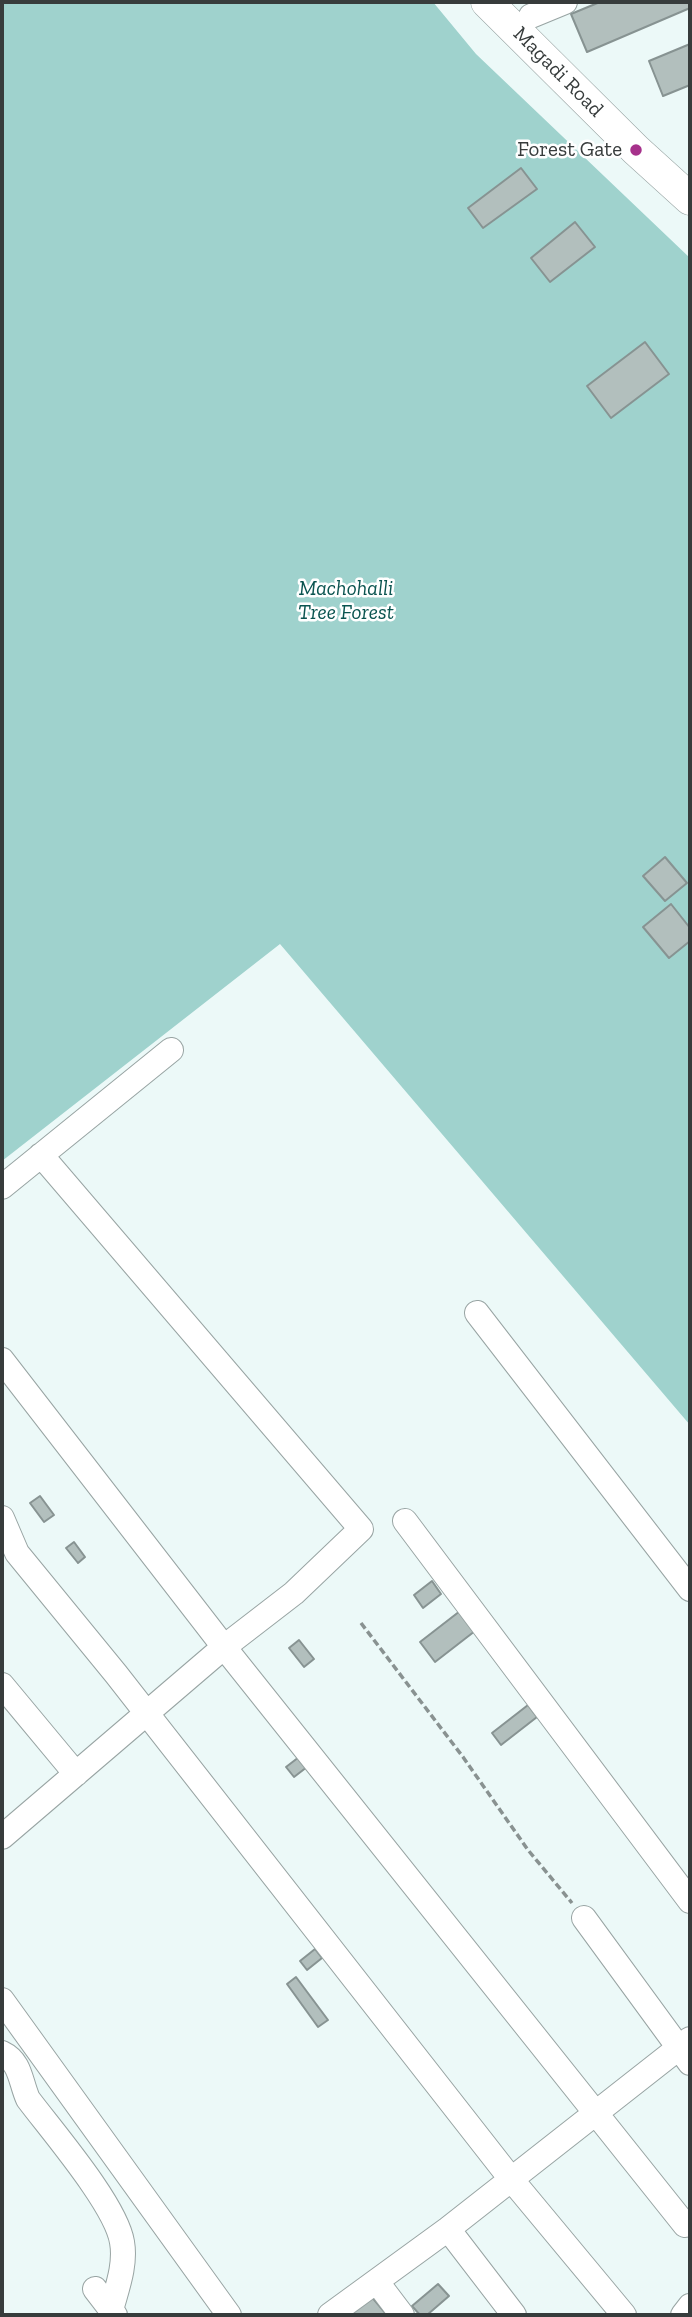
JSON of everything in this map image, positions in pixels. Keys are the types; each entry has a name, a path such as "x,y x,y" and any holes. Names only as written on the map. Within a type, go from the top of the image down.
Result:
{"main road":[{"name":"Magadi Road","path":"487,2 636,150 690,199"},
{"name":"Magadi Road","path":"524,9 690,171"}],"street":[{"path":"524,9 565,2"},
{"path":"2,1186 171,1050"},
{"path":"2,1837 224,1647 294,1593 361,1530 41,1155"},
{"path":"477,1313 690,1589"},
{"path":"2,1360 224,1647 685,2225"},
{"path":"2,1518 17,1553 147,1713 511,2179 624,2315"},
{"path":"405,1521 690,1901"},
{"path":"2,1685 76,1774"},
{"path":"330,2315 686,2050 584,1918"},
{"path":"2,2000 229,2315"},
{"path":"2,2053 10,2057 19,2070 28,2099 89,2181 119,2230 123,2255 113,2313"},
{"path":"447,2229 514,2315"},
{"path":"377,2282 402,2315"},
{"path":"96,2289 113,2313"},
{"path":"683,2315 690,2306"}],"path":[{"path":"361,1623 463,1757 528,1850 584,1918"}],"green space":[{"name":"Machohalli Tree Forest","path":"2,2 433,2 476,54 690,258 690,1425 280,944 2,1161"}],"building":[{"path":"600,2 690,2 690,8 587,52 571,14"},
{"path":"690,44 690,85 663,96 649,61"},
{"path":"521,168 537,189 483,228 468,208"},
{"path":"575,222 595,247 550,282 531,258"},
{"path":"645,342 669,374 611,418 587,386"},
{"path":"665,857 687,883 665,901 643,876"},
{"path":"671,904 690,928 690,941 669,958 643,927"},
{"path":"40,1496 54,1515 44,1522 30,1503"},
{"path":"74,1542 85,1557 78,1563 66,1548"},
{"path":"432,1581 441,1594 423,1608 414,1595"},
{"path":"460,1611 475,1631 435,1662 420,1642"},
{"path":"299,1640 314,1659 304,1667 289,1648"},
{"path":"528,1705 537,1717 501,1745 492,1733"},
{"path":"299,1757 307,1767 294,1777 286,1767"},
{"path":"315,1949 322,1958 307,1970 300,1961"},
{"path":"296,1977 328,2020 318,2027 287,1984"},
{"path":"438,2284 449,2296 427,2315 420,2315 412,2306"},
{"path":"371,2296 387,2315 347,2315"}],"place":[{"name":"Forest Gate","path":"636,150"}]}
